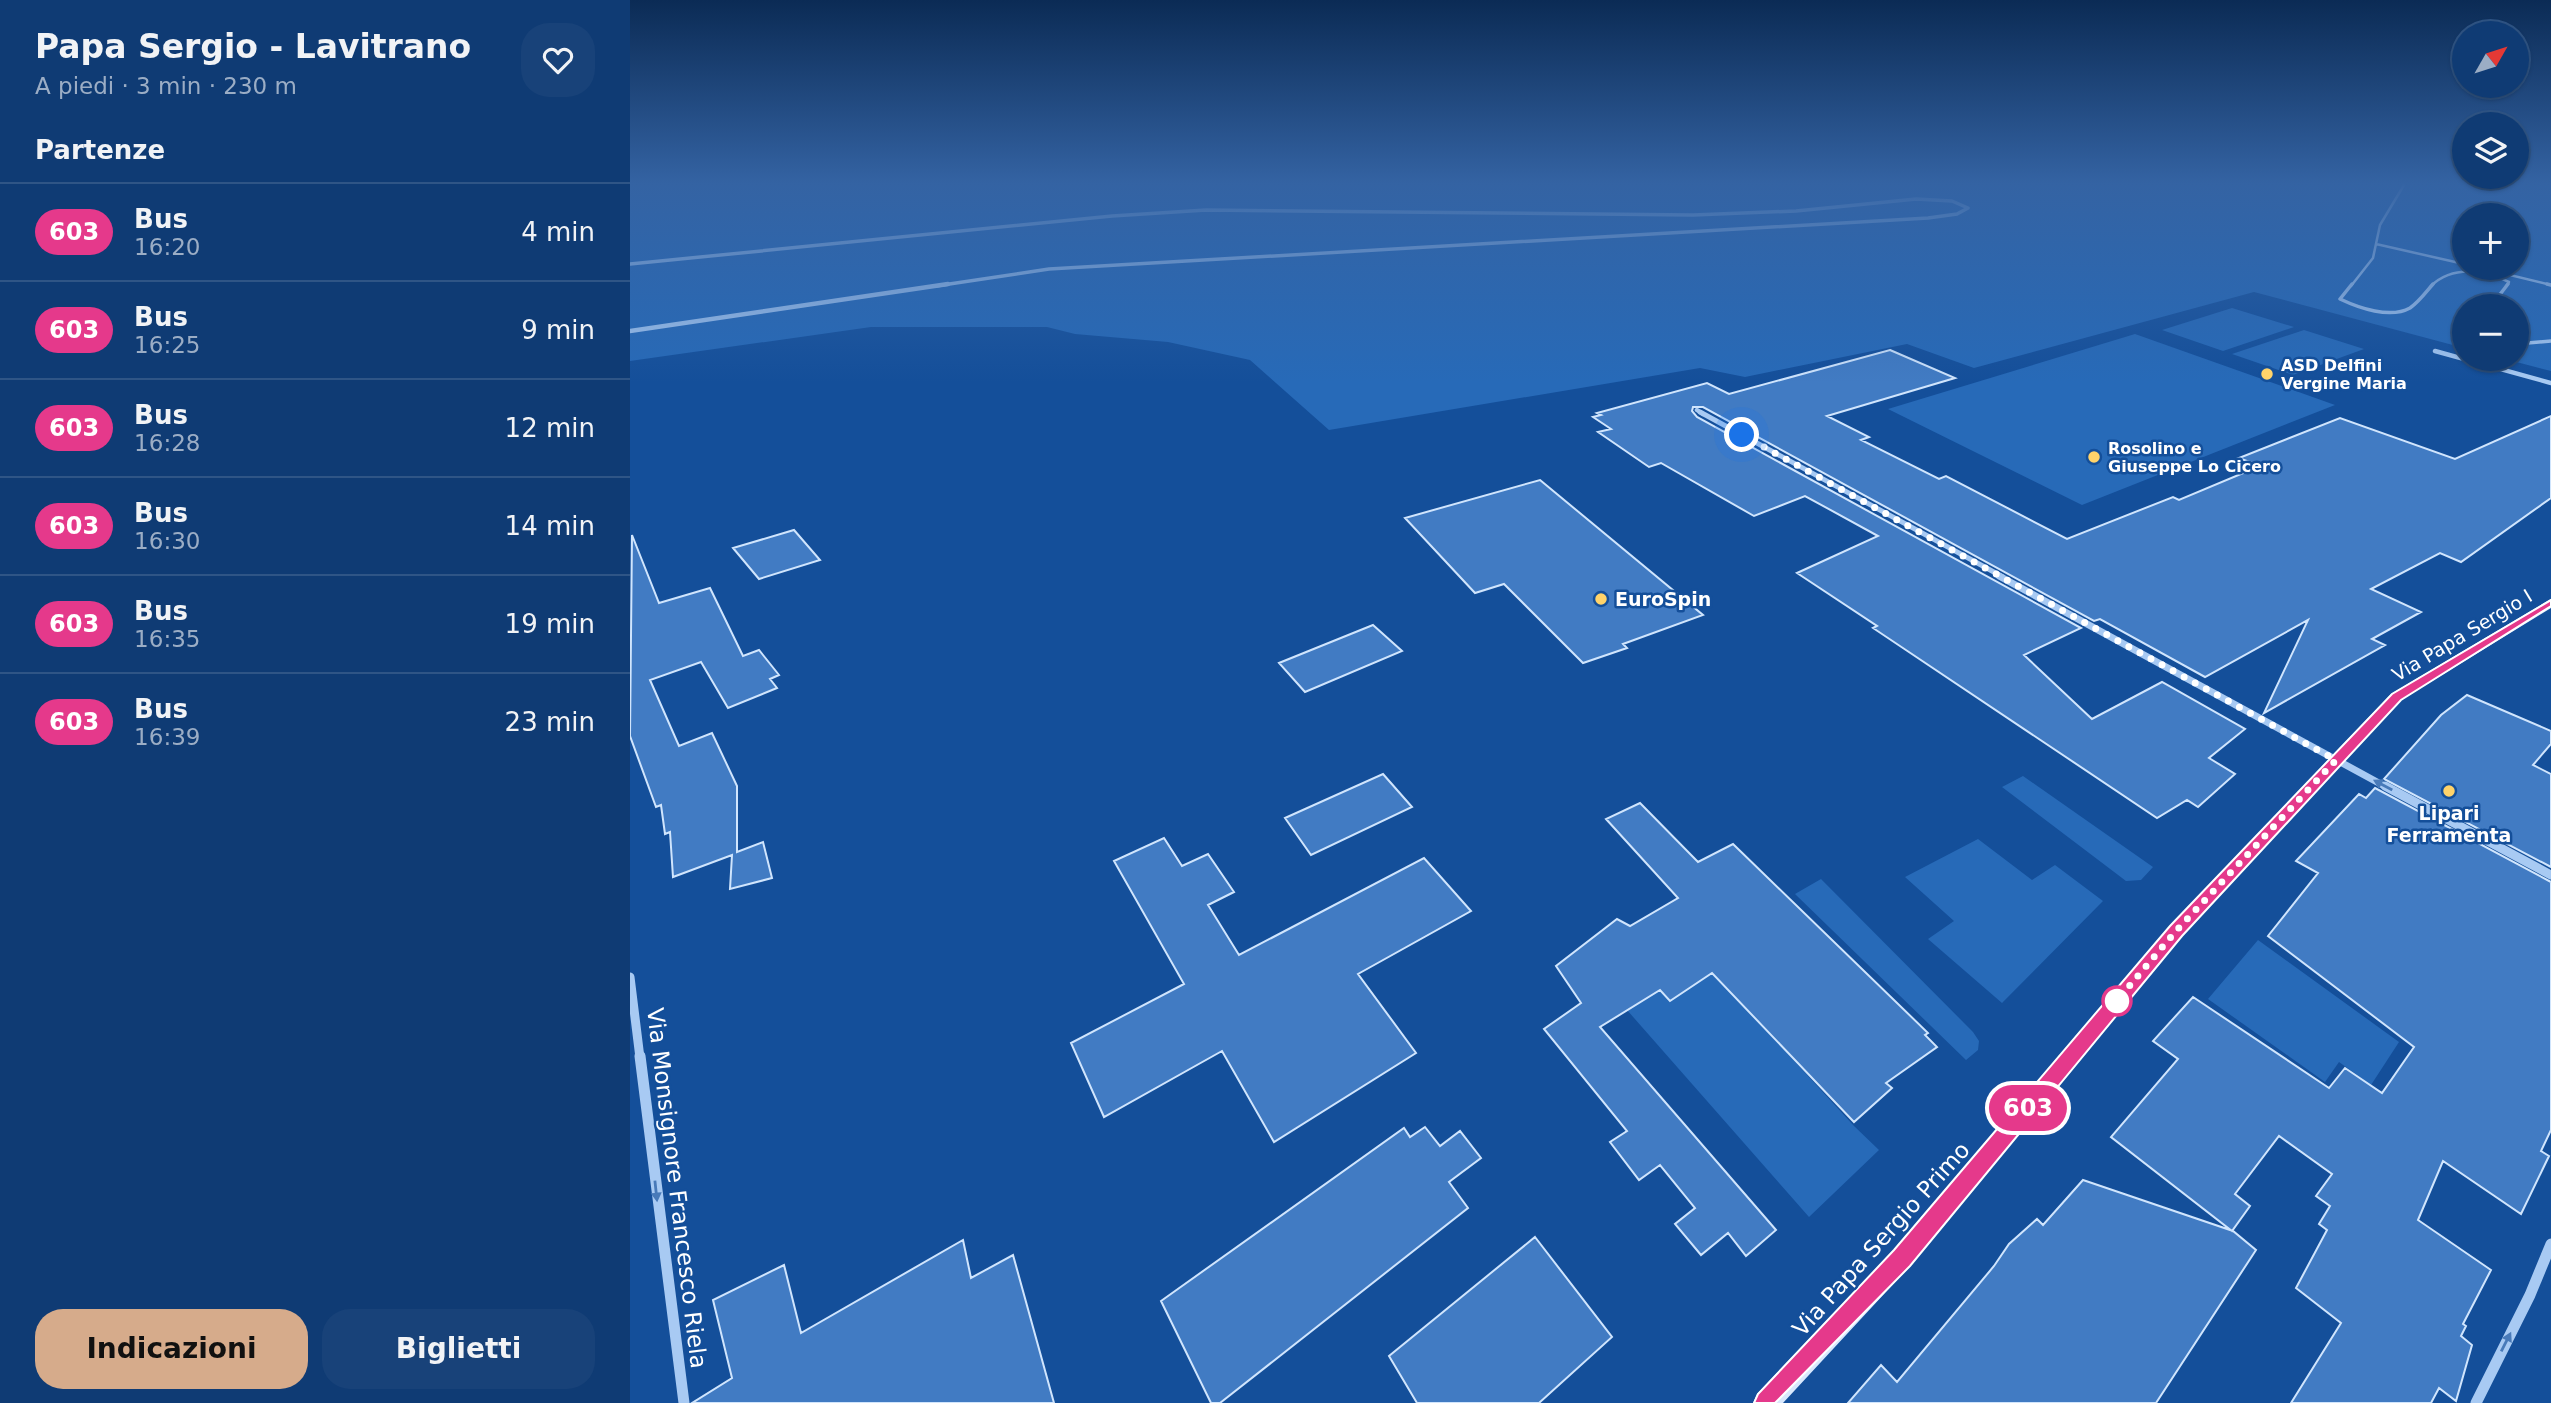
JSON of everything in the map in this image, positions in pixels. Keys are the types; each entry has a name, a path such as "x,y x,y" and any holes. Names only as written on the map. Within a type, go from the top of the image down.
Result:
{"main road":[{"name":"Via Papa Sergio I","path":"2336,760 2396,697 2551,603"},
{"name":"Via Papa Sergio Primo","path":"1766,1403 1902,1258 2176,931 2336,760"}],"street":[{"path":"630,264 763,250"},
{"path":"630,331 1049,269 1368,250"},
{"path":"2435,351 2551,383"},
{"path":"1697,410 2336,760 2551,874"},
{"name":"Via Monsignore Francesco Riela","path":"630,977 645,1084 667,1300 684,1403"},
{"path":"2476,1403 2530,1294 2551,1244"}],"lane":[{"path":"2375,250 2373,258 2340,299 2367,308 2396,311 2408,308 2441,277 2470,272 2510,282 2500,294"},
{"path":"2404,250 2452,261"},
{"path":"2529,280 2551,285"},
{"path":"2529,343 2551,341"}],"shaded area":[{"path":"630,250 2452,250 2452,280 2529,280 2529,250 2551,250 2551,371 2529,365 2529,294 2452,294 2452,345 2254,292 1974,368 1907,344 1745,377 1700,368 1329,430 1250,360 1168,342 1075,334 1047,327 871,327 630,361"},
{"path":"2232,308 2294,327 2223,351 2162,330"},
{"path":"2304,330 2364,349 2293,375 2232,354"},
{"name":"Rosolino e Giuseppe Lo Cicero","path":"2135,334 2335,405 2082,505 1888,409"},
{"path":"2023,776 2153,867 2141,880 2126,881 2002,787"},
{"path":"1978,839 2032,880 2055,865 2103,901 2002,1003 1928,939 1954,921 1905,877"},
{"path":"1821,879 1973,1032 1979,1041 1978,1050 1966,1060 1795,894"},
{"path":"2258,940 2399,1042 2371,1085 2339,1062 2325,1082 2208,999"},
{"path":"1723,966 1740,1002 1879,1150 1809,1217 1627,1010 1660,990"}],"building":[{"path":"1890,350 1955,378 1827,416 1869,437 1861,440 1939,479 1946,476 2067,539 2173,497 2179,500 2260,466 2239,458 2340,418 2455,459 2551,416 2551,498 2461,562 2440,553 2371,589 2421,612 2372,639 2385,645 2264,713 2308,620 2205,677 2100,619 2094,621 1703,407 1693,407 1692,411 1697,417 2081,628 2024,655 2092,719 2162,682 2245,729 2209,758 2235,774 2198,807 2187,800 2157,818 1873,628 1877,626 1797,573 1878,536 1805,496 1754,516 1661,463 1649,467 1598,432 1611,429 1593,417 1601,415 1597,413 1707,383 1729,394"},
{"path":"1540,480 1703,615 1623,644 1627,648 1583,663 1504,584 1475,593 1405,518"},
{"path":"794,530 820,560 759,579 733,548"},
{"path":"632,535 659,603 710,588 743,656 759,650 779,675 770,679 777,688 728,708 701,662 650,680 679,746 712,733 737,786 737,852 763,842 772,878 730,889 732,855 673,877 670,832 665,834 661,805 656,807 630,736"},
{"path":"1373,625 1402,651 1305,692 1279,663"},
{"path":"2467,695 2551,731 2551,744 2533,765 2551,774 2551,867 2384,779 2441,715"},
{"path":"1383,774 1412,807 1311,855 1285,818"},
{"path":"2375,788 2551,882 2551,1130 2541,1151 2549,1156 2521,1214 2443,1161 2418,1220 2491,1270 2463,1324 2466,1326 2461,1336 2472,1345 2456,1401 2439,1388 2431,1403 2291,1403 2341,1323 2296,1288 2327,1230 2319,1224 2330,1206 2316,1196 2332,1174 2279,1136 2235,1194 2250,1206 2232,1231 2111,1137 2178,1059 2153,1041 2193,997 2329,1088 2345,1068 2382,1093 2414,1047 2268,936 2318,873 2296,861 2359,794 2366,798"},
{"path":"1640,803 1698,862 1733,844 1928,1033 1925,1035 1937,1047 1886,1083 1892,1088 1854,1122 1712,973 1670,1001 1660,990 1600,1027 1776,1230 1746,1256 1728,1233 1701,1255 1675,1224 1695,1208 1660,1165 1639,1180 1610,1142 1627,1131 1544,1029 1581,1003 1556,966 1617,919 1630,926 1678,898 1606,819"},
{"path":"1164,838 1182,866 1208,854 1234,892 1208,905 1239,955 1424,858 1471,911 1358,974 1416,1053 1274,1142 1222,1051 1104,1117 1071,1043 1184,984 1114,861"},
{"path":"1425,1127 1440,1146 1460,1131 1481,1158 1449,1182 1468,1208 1220,1403 1211,1403 1161,1301 1404,1128 1410,1137"},
{"path":"2083,1180 2233,1231 2256,1250 2156,1403 1848,1403 1881,1365 1897,1382 1994,1266 2009,1244 2037,1219 2043,1225"},
{"path":"1535,1237 1612,1337 1539,1403 1417,1403 1389,1356"},
{"path":"963,1240 971,1278 1013,1255 1054,1403 692,1403 732,1378 713,1300 784,1265 801,1333"}],"bus line":[{"name":"603","path":"1766,1403 1902,1258 2176,931 2396,697 2551,603"}],"place":[{"name":"ASD Delfini Vergine Maria","path":"2267,374"},
{"name":"Rosolino e Giuseppe Lo Cicero","path":"2094,457"},
{"name":"EuroSpin","path":"1601,599"},
{"name":"Lipari Ferramenta","path":"2449,791"}],"route":[{"path":"1742,435 2336,760 2176,931 2109,1010 2117,1001"}]}
